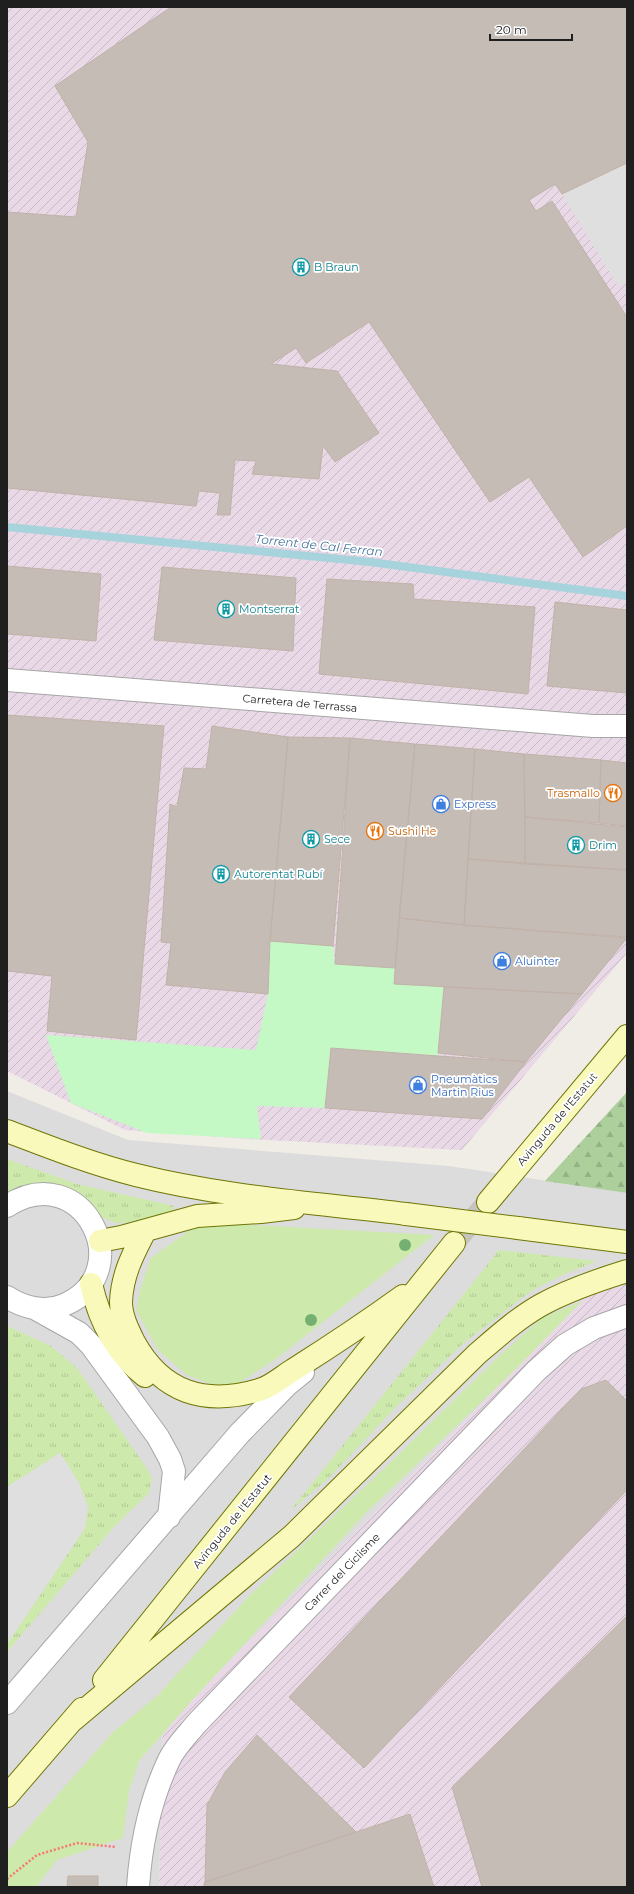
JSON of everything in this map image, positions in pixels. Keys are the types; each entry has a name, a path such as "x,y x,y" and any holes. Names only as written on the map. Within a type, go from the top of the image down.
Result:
{"main road":[{"name":"Avinguda de l'Estatut","path":"488,1202 627,1036"},
{"path":"7,1131 70,1155 136,1175 184,1186 627,1242"},
{"path":"100,1241 145,1231 197,1216 261,1212 325,1204"},
{"path":"145,1231 123,1279 121,1304 127,1328 138,1348 153,1369 172,1384 197,1395 223,1398 261,1390"},
{"name":"Avinguda de l'Estatut","path":"7,1796 73,1720 454,1243"},
{"path":"73,1720 292,1536 478,1354 507,1328 541,1305 578,1287 627,1270"},
{"path":"91,1284 100,1314 113,1341 129,1361 164,1392 180,1400 208,1406 225,1404 261,1390 352,1333 426,1278"}],"street":[{"name":"Carretera de Terrassa","path":"7,680 593,726"},
{"path":"593,726 627,726"},
{"path":"593,726 627,732"},
{"path":"7,1206 17,1199 30,1195 55,1194 67,1198 80,1206 89,1216 100,1241 100,1262 91,1284 72,1302 46,1310 18,1304 7,1297"},
{"path":"36,1309 79,1334 91,1345 158,1437 170,1458 174,1471 169,1517"},
{"name":"Carrer del Ciclisme","path":"138,1887 140,1851 150,1810 170,1758 197,1723 536,1371 565,1345 594,1328 627,1316"},
{"path":"7,1703 240,1433 287,1385 352,1333"}],"path":[{"path":"7,1879 37,1855 77,1844 102,1845 140,1851"}],"shaded area":[{"path":"7,7 627,7 627,953 462,1150 249,1139 125,1130 7,1071"},
{"path":"627,157 627,283 618,286 562,194"},
{"path":"7,1091 128,1140 449,1166 627,1193 627,1255 163,1730 159,1887 7,1887"},
{"path":"627,1255 627,1887 159,1887 163,1730"},
{"path":"60,1453 79,1483 88,1507 85,1528 7,1644 7,1487"}],"green space":[{"path":"270,941 333,946 335,964 395,968 394,984 444,987 438,1056 331,1048 325,1108 257,1106 261,1139 147,1133 71,1103 46,1035 256,1050 268,994"},
{"path":"627,1092 627,1193 545,1181"},
{"path":"7,1159 77,1184 174,1206 172,1215 135,1222 116,1223 97,1215 7,1197"},
{"path":"201,1222 434,1235 277,1358 236,1385 216,1386 187,1375 158,1350 136,1310 140,1290 151,1258"},
{"path":"499,1250 597,1261 560,1276 530,1292 465,1342 395,1408 329,1478 290,1511"},
{"path":"582,1301 518,1367 367,1512 195,1697 139,1761 129,1791 123,1838 57,1860 36,1887 7,1887 7,1852 113,1732 157,1696 250,1595 391,1462 498,1357 542,1318"},
{"path":"7,1326 51,1346 77,1368 148,1470 152,1479 149,1493 114,1527 7,1652 7,1644 85,1528 88,1507 79,1483 60,1453 7,1487"}],"building":[{"name":"B Braun","path":"171,7 627,7 627,163 562,194 555,184 529,200 536,211 552,201 627,317 627,526 583,557 529,477 490,502 369,322 306,363 296,348 271,364 337,371 379,433 335,462 323,446 319,479 252,474 256,461 235,460 230,515 217,515 220,493 199,491 196,506 7,488 7,212 76,217 88,142 55,86"},
{"path":"7,566 101,574 96,641 7,634"},
{"name":"Montserrat","path":"162,567 296,578 293,651 154,640"},
{"path":"327,579 413,584 414,599 535,607 528,694 319,674"},
{"path":"555,602 627,610 627,693 547,686"},
{"path":"7,715 164,726 136,1040 47,1031 52,976 7,971"},
{"name":"Autorentat Rubí","path":"212,726 288,737 270,941 268,994 166,985 171,943 161,942 170,804 177,807 184,768 206,769"},
{"name":"Sece","path":"288,737 350,738 333,946 270,941"},
{"name":"Sushi He","path":"350,738 415,744 395,968 335,964"},
{"name":"Express","path":"415,744 475,749 464,925 399,918"},
{"path":"475,749 524,754 525,864 468,859"},
{"path":"524,754 601,760 599,823 525,817"},
{"name":"Trasmallo","path":"601,760 627,763 627,826 599,823"},
{"name":"Drim","path":"525,817 627,827 627,870 525,864"},
{"name":"Aluinter","path":"468,859 627,870 627,937 464,925"},
{"name":"Aluinter","path":"399,918 464,925 627,938 582,994 394,984"},
{"path":"444,987 582,994 526,1062 438,1053"},
{"name":"Pneumàtics Martin Rius","path":"331,1048 526,1062 482,1119 325,1108"},
{"path":"606,1380 627,1401 627,1490 364,1768 289,1697 581,1389"},
{"path":"627,1616 627,1887 482,1887 452,1787"},
{"path":"257,1735 356,1832 205,1882 207,1805 225,1772"},
{"path":"410,1814 434,1887 204,1887 204,1883"},
{"path":"68,1876 98,1876 98,1887 67,1887"}],"waterway":[{"name":"Torrent de Cal Ferran","path":"7,527 370,562 627,596"}],"tunnel":[{"path":"454,1243 488,1202"}],"place":[{"name":"B Braun","path":"301,267"},
{"name":"Montserrat","path":"226,609"},
{"name":"Trasmallo","path":"613,793"},
{"name":"Express","path":"441,804"},
{"name":"Sushi He","path":"375,831"},
{"name":"Sece","path":"311,839"},
{"name":"Drim","path":"576,845"},
{"name":"Autorentat Rubí","path":"221,874"},
{"name":"Aluinter","path":"502,961"},
{"name":"Pneumàtics Martin Rius","path":"418,1085"}]}
